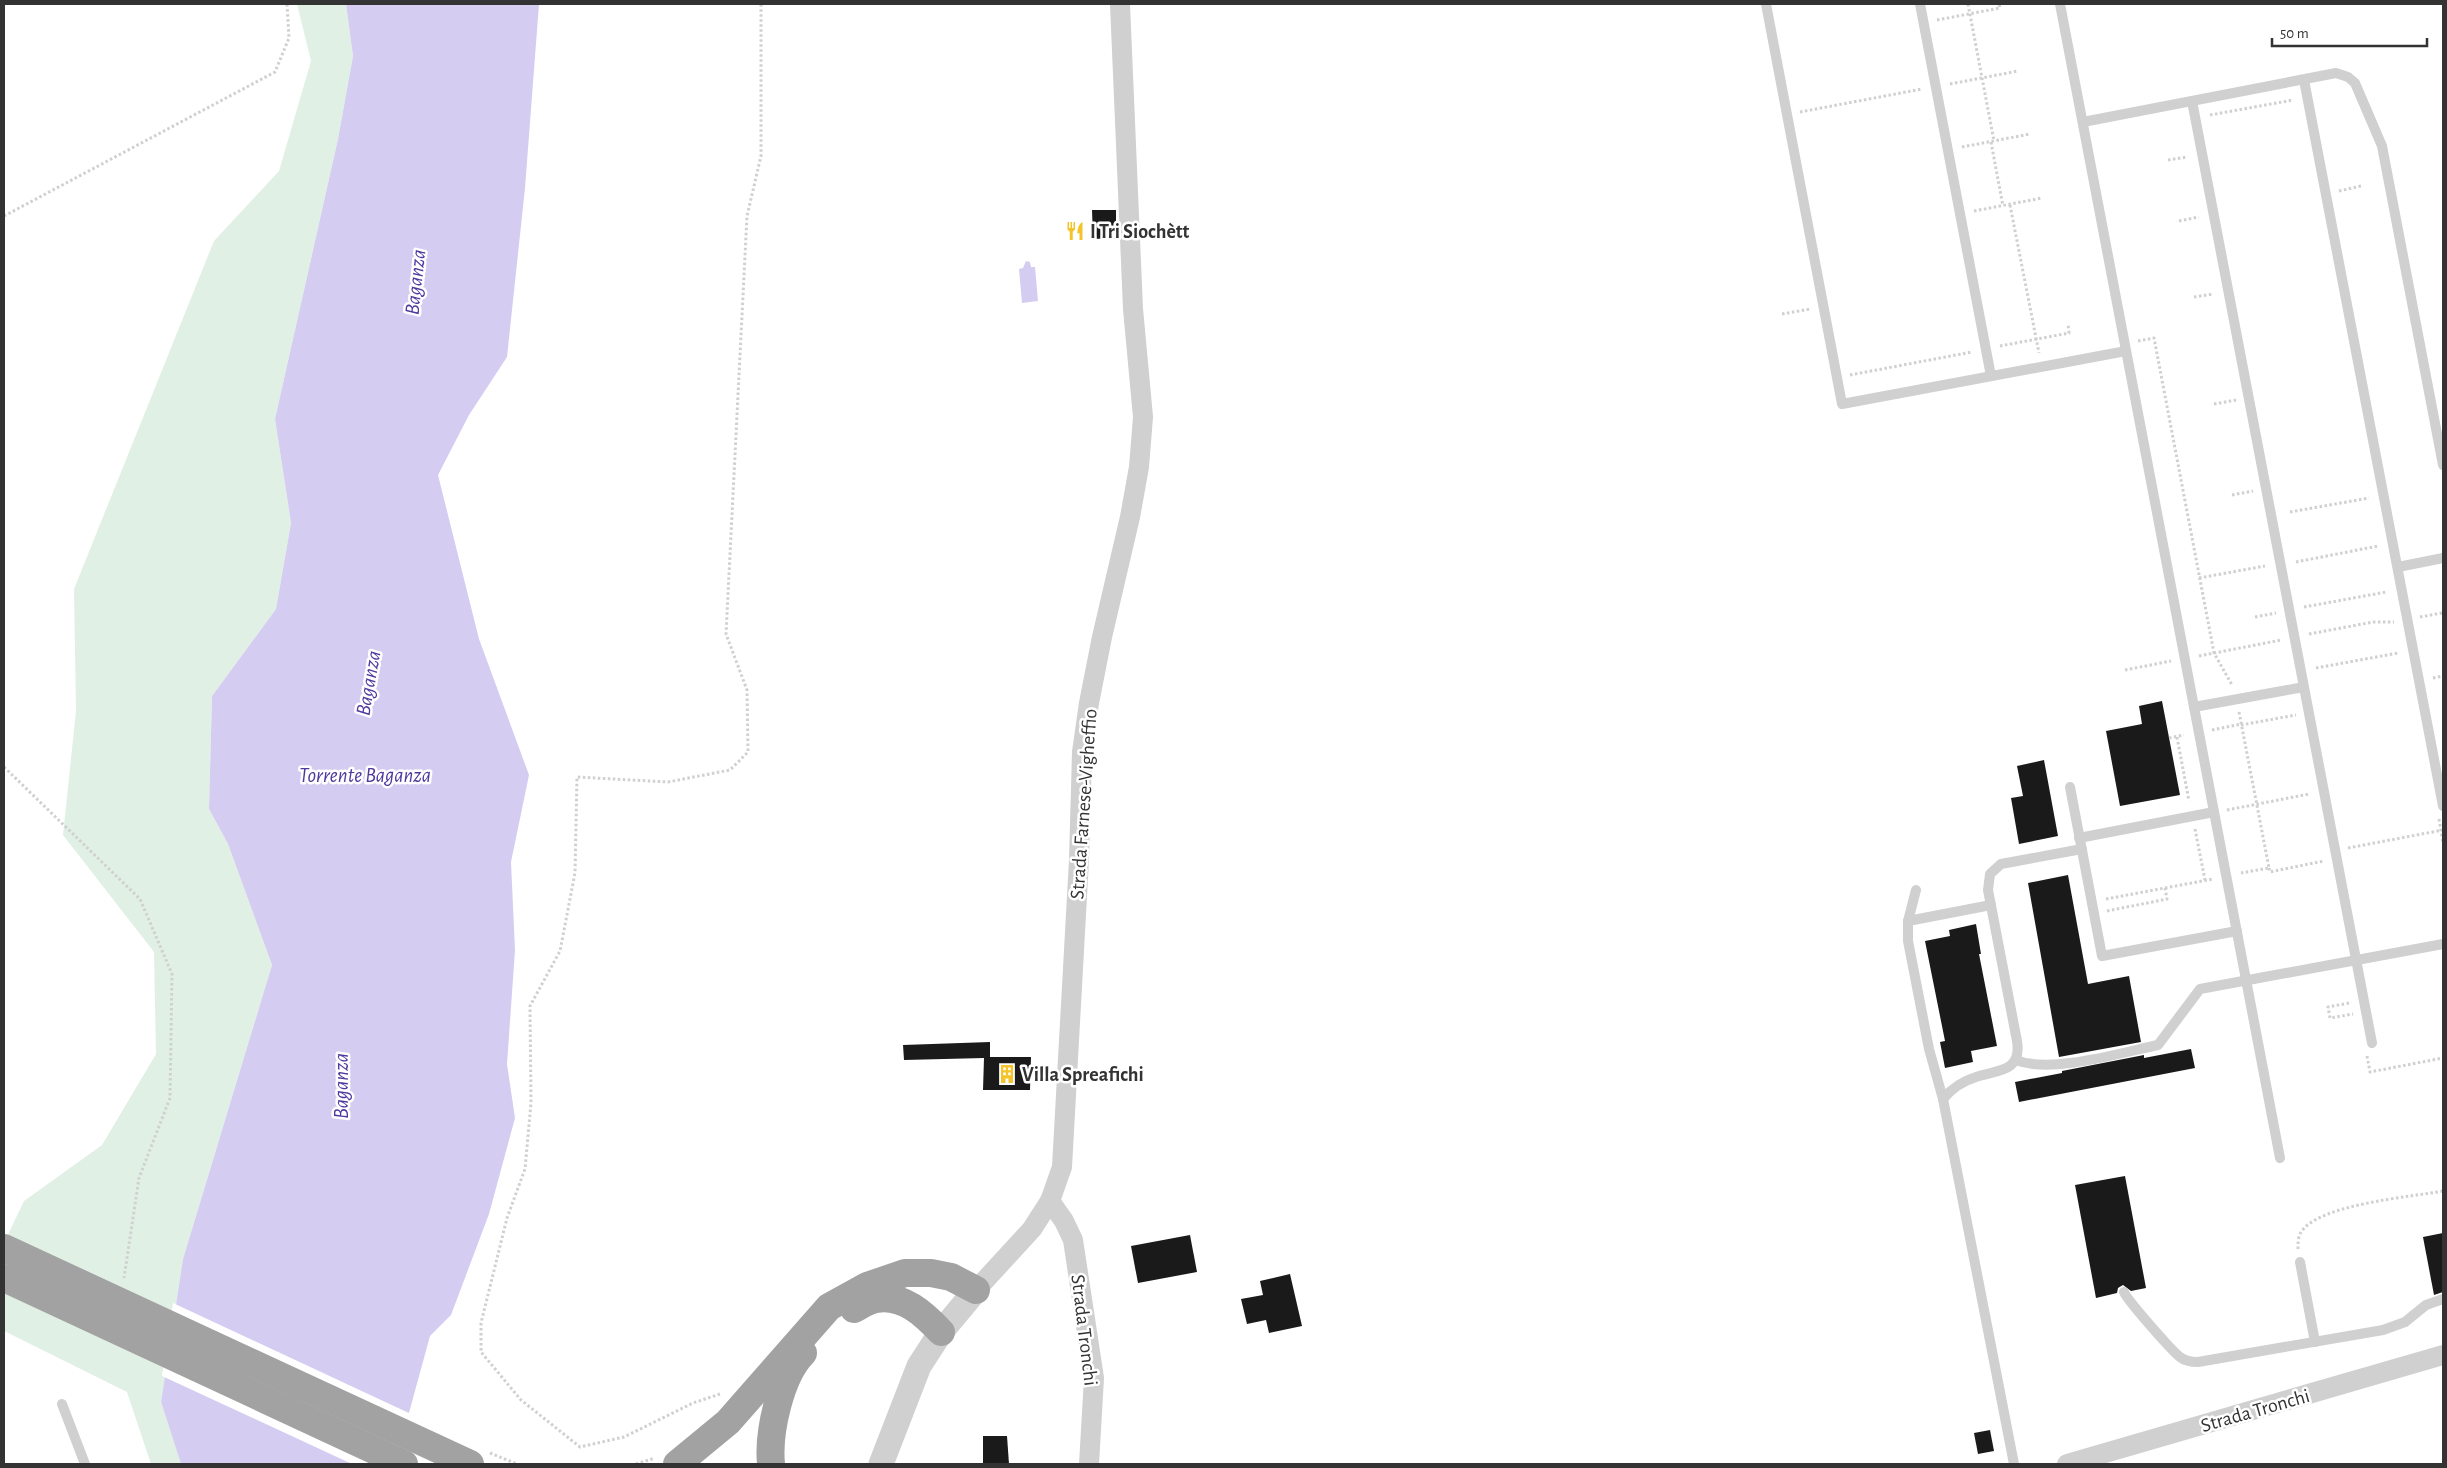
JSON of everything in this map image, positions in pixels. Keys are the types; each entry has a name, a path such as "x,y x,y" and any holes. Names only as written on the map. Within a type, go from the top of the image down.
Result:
{"highway":[{"path":"4,1248 121,1292 462,1461"},
{"path":"677,1464 728,1422 830,1307 867,1286 905,1273 931,1273 951,1277 976,1290"},
{"path":"4,1278 404,1464"},
{"path":"771,1464 774,1413 796,1360 839,1316 875,1299 895,1299 921,1312 941,1332"}],"street":[{"name":"Strada Farnese-Vigheffio","path":"881,1464 919,1366 941,1332 976,1290 1032,1229 1050,1201 1062,1167 1079,860 1082,752 1092,684 1140,467 1143,416 1133,310 1120,4"},
{"name":"Strada Tronchi","path":"1050,1201 1064,1221 1073,1240 1094,1378 1090,1464"},
{"name":"Strada Tronchi","path":"2067,1464 2443,1355"}],"lane":[{"path":"1766,4 1842,404 2126,350"},
{"path":"1920,4 1991,376"},
{"path":"2060,4 2280,1158"},
{"path":"2083,122 2336,74 2348,76 2360,92 2381,142 2443,465"},
{"path":"2304,80 2443,806"},
{"path":"2192,101 2324,791 2332,855 2356,960 2372,1043"},
{"path":"2398,567 2443,558"},
{"path":"2194,707 2304,687"},
{"path":"2070,787 2102,956 2237,931"},
{"path":"2080,838 2214,812"},
{"path":"1943,1099 1959,1085 1976,1077 2004,1069 2016,1060 2018,1046 1991,905 1988,885 1990,874 1997,866 2082,849"},
{"path":"1916,890 1908,921 1908,941 1931,1057 1943,1099 2014,1464"},
{"path":"1908,921 1991,905"},
{"path":"2016,1060 2028,1065 2049,1066 2158,1045 2200,989 2443,944"},
{"path":"2300,1262 2315,1342"},
{"path":"2124,1292 2130,1304 2176,1354 2188,1361 2204,1362 2395,1326 2405,1322 2426,1305 2443,1299"},
{"path":"62,1404 85,1464"}],"path":[{"path":"4,216 275,72 289,38 287,4"},
{"path":"719,1393 693,1403 624,1437 580,1447 521,1400 481,1352 481,1323 507,1218 525,1169 531,1103 530,1006 560,951 575,873 577,777 668,782 730,770 748,752 747,690 726,634 747,216 761,156 761,4"},
{"path":"1968,4 2003,206"},
{"path":"1924,22 2000,8 1999,4"},
{"path":"1792,114 2018,70"},
{"path":"1958,148 2030,134"},
{"path":"2168,160 2195,155"},
{"path":"2334,192 2362,186"},
{"path":"1965,213 2042,198"},
{"path":"2179,221 2207,216"},
{"path":"2194,297 2221,292"},
{"path":"1782,314 1815,308"},
{"path":"1836,378 2069,332 2068,324"},
{"path":"2214,404 2241,399"},
{"path":"2232,495 2259,490"},
{"path":"2200,578 2393,543"},
{"path":"2254,617 2394,590"},
{"path":"2301,671 2406,651"},
{"path":"2241,725 2302,714"},
{"path":"4,767 140,899 172,974 170,1098 139,1178 121,1292"},
{"path":"2214,812 2324,791"},
{"path":"2269,868 2270,872 2332,855 2443,830"},
{"path":"2094,913 2167,899 2164,888"},
{"path":"2356,1002 2328,1007 2330,1018 2358,1013"},
{"path":"2300,1262 2298,1247 2300,1234 2316,1220 2357,1205 2443,1191"}],"shaded area":[{"path":"297,4 346,4 353,56 338,139 275,419 291,523 276,609 212,696 209,809 228,844 272,965 183,1259 161,1402 181,1464 151,1464 127,1392 4,1331 4,1243 24,1201 102,1145 156,1054 154,952 63,835 76,711 74,589 214,241 279,171 311,61"}],"water":[{"name":"Torrente Baganza","path":"346,4 539,4 525,188 507,357 469,415 438,475 479,639 529,775 511,862 515,950 507,1064 515,1118 489,1214 451,1315 430,1336 395,1464 181,1464 161,1402 183,1259 272,965 228,844 209,809 212,696 276,609 291,523 275,419 338,139 353,56"},
{"path":"1026,261 1030,262 1031,267 1035,267 1038,301 1022,303 1019,269 1023,268"}],"pier":[{"path":"173,1303 411,1414 397,1464 352,1464 162,1376"}],"building":[{"path":"1092,210 1116,210 1116,238 1093,239"},
{"path":"2162,701 2180,795 2120,806 2106,731 2142,724 2139,706"},
{"path":"2044,760 2058,836 2019,844 2011,798 2023,796 2017,766"},
{"path":"2068,875 2088,984 2129,976 2141,1042 2059,1057 2028,883"},
{"path":"1976,924 1981,954 1979,954 1997,1046 1971,1051 1973,1062 1945,1068 1940,1042 1945,1041 1925,941 1950,936 1949,930"},
{"path":"990,1042 990,1057 1031,1057 1030,1090 983,1090 984,1058 904,1060 903,1045"},
{"path":"2191,1049 2195,1068 2019,1102 2015,1082 2144,1055 2144,1058"},
{"path":"2125,1176 2146,1288 2131,1291 2123,1285 2118,1288 2117,1293 2096,1298 2075,1185"},
{"path":"2443,1233 2443,1292 2434,1295 2423,1237"},
{"path":"1190,1235 1197,1272 1138,1283 1131,1246"},
{"path":"1290,1274 1302,1326 1269,1333 1266,1320 1247,1324 1241,1299 1263,1295 1260,1281"},
{"path":"1990,1430 1994,1451 1978,1454 1974,1433"},
{"path":"983,1436 1007,1436 1009,1464 983,1464"}],"place":[{"name":"I Tri Siochètt","path":"1075,231"},
{"name":"Villa Spreafichi","path":"1007,1074"}],"water label":[{"name":"Baganza","path":"415,282"},
{"name":"Baganza","path":"368,683"},
{"name":"Baganza","path":"341,1086"}]}
